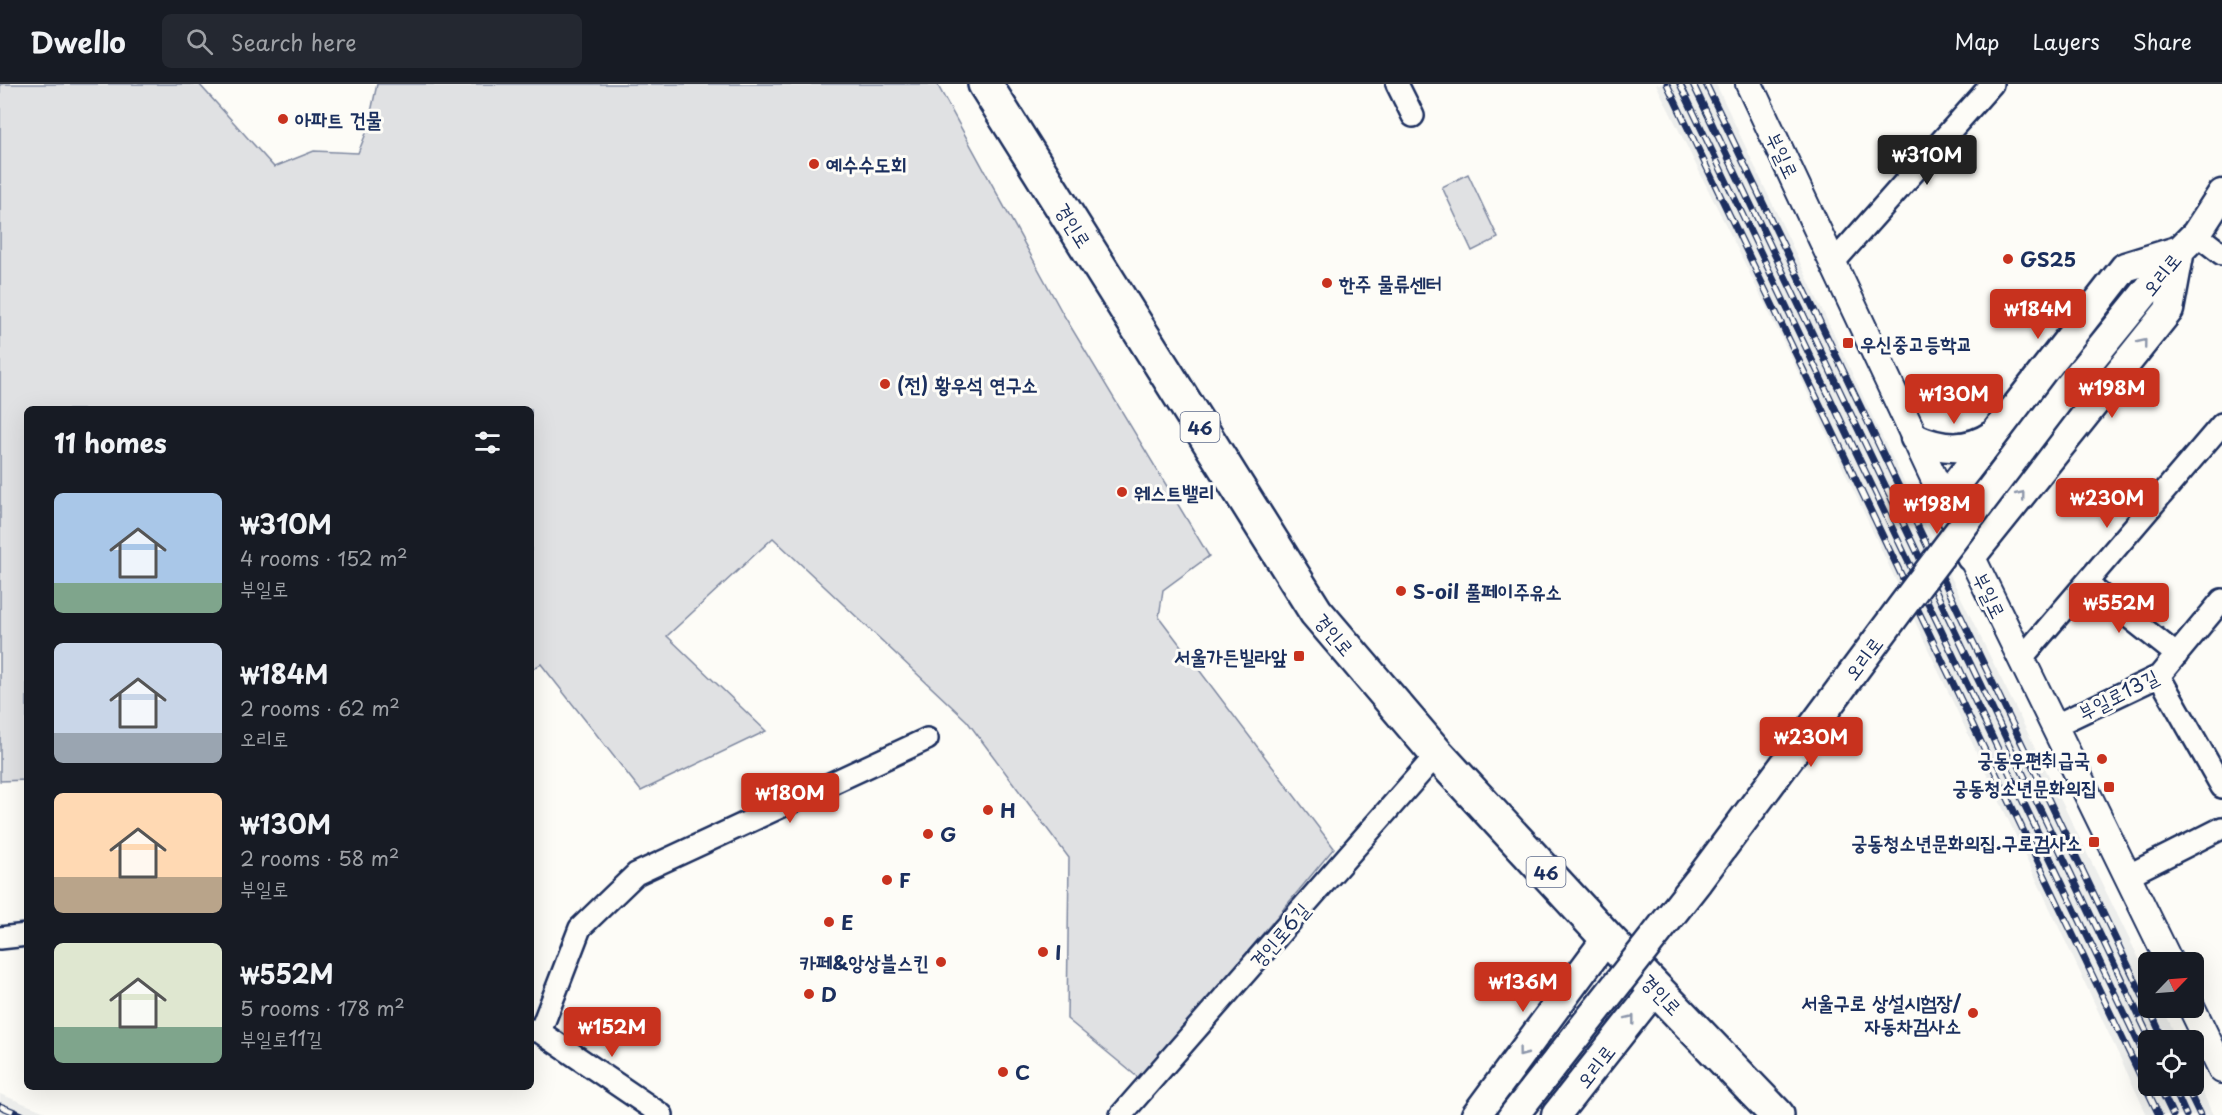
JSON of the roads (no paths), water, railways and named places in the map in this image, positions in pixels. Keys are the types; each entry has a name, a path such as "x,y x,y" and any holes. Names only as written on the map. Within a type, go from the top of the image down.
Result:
{"main road":[{"name":"경인로","path":"986,84 1316,612 1437,754 1607,938 1776,1115"},
{"name":"오리로","path":"1514,1115 1698,881 2067,389 2188,242 2222,194"},
{"path":"1944,499 2125,267 2188,242"},
{"path":"1971,557 2169,310 2188,242"},
{"path":"2018,403 2015,418 2016,432 2024,445 2037,450 2049,450 2063,442"},
{"path":"1915,438 1936,446 1957,448 1976,445 1995,434"},
{"path":"1476,1115 1607,938"},
{"name":"오리로","path":"1556,1115 1656,988"}],"street":[{"path":"1396,84 1413,116"},
{"name":"부일로","path":"1749,84 1971,557 2165,952"},
{"path":"1833,263 1992,84"},
{"name":"오리로","path":"2188,242 2222,254"},
{"path":"2021,659 2222,424"},
{"path":"2086,583 2177,655"},
{"name":"부일로13길","path":"2054,726 2159,676 2222,600"},
{"path":"2159,676 2222,787"},
{"path":"662,1115 536,1031 580,928 636,874 927,739"},
{"name":"경인로6길","path":"1121,1115 1437,754"},
{"path":"2127,876 2222,828"},
{"path":"0,938 24,935"},
{"path":"2197,1018 2222,1070"}],"railway":[{"path":"1667,84 2159,1115"},
{"path":"1680,84 2138,1042"},
{"path":"1693,84 2146,1030"},
{"path":"1706,84 2138,986"},
{"path":"2154,1018 2159,1030"},
{"path":"2164,1096 2173,1115"},
{"path":"2177,1096 2186,1115"},
{"path":"2191,1096 2200,1115"},
{"path":"0,1106 22,1115"}],"place":[{"name":"아파트 건물","path":"283,119"},
{"name":"예수수도회","path":"814,164"},
{"name":"GS25","path":"2008,259"},
{"name":"한주 물류센터","path":"1327,283"},
{"name":"우신중고등학교","path":"1848,343"},
{"name":"(전) 황우석 연구소","path":"885,384"},
{"name":"웨스트밸리","path":"1122,492"},
{"name":"S-oil 풀페이주유소","path":"1401,591"},
{"name":"서울가든빌라앞","path":"1299,656"},
{"name":"궁동우편취급국","path":"2102,759"},
{"name":"궁동청소년문화의집","path":"2109,787"},
{"name":"H","path":"988,810"},
{"name":"G","path":"928,834"},
{"name":"궁동청소년문화의집.구로검사소","path":"2094,842"},
{"name":"F","path":"887,880"},
{"name":"E","path":"829,922"},
{"name":"I","path":"1043,952"},
{"name":"카페&앙상블스킨","path":"941,962"},
{"name":"D","path":"809,994"},
{"name":"서울구로 상설시험장/ 자동차검사소","path":"1973,1013"},
{"name":"C","path":"1003,1072"}]}
